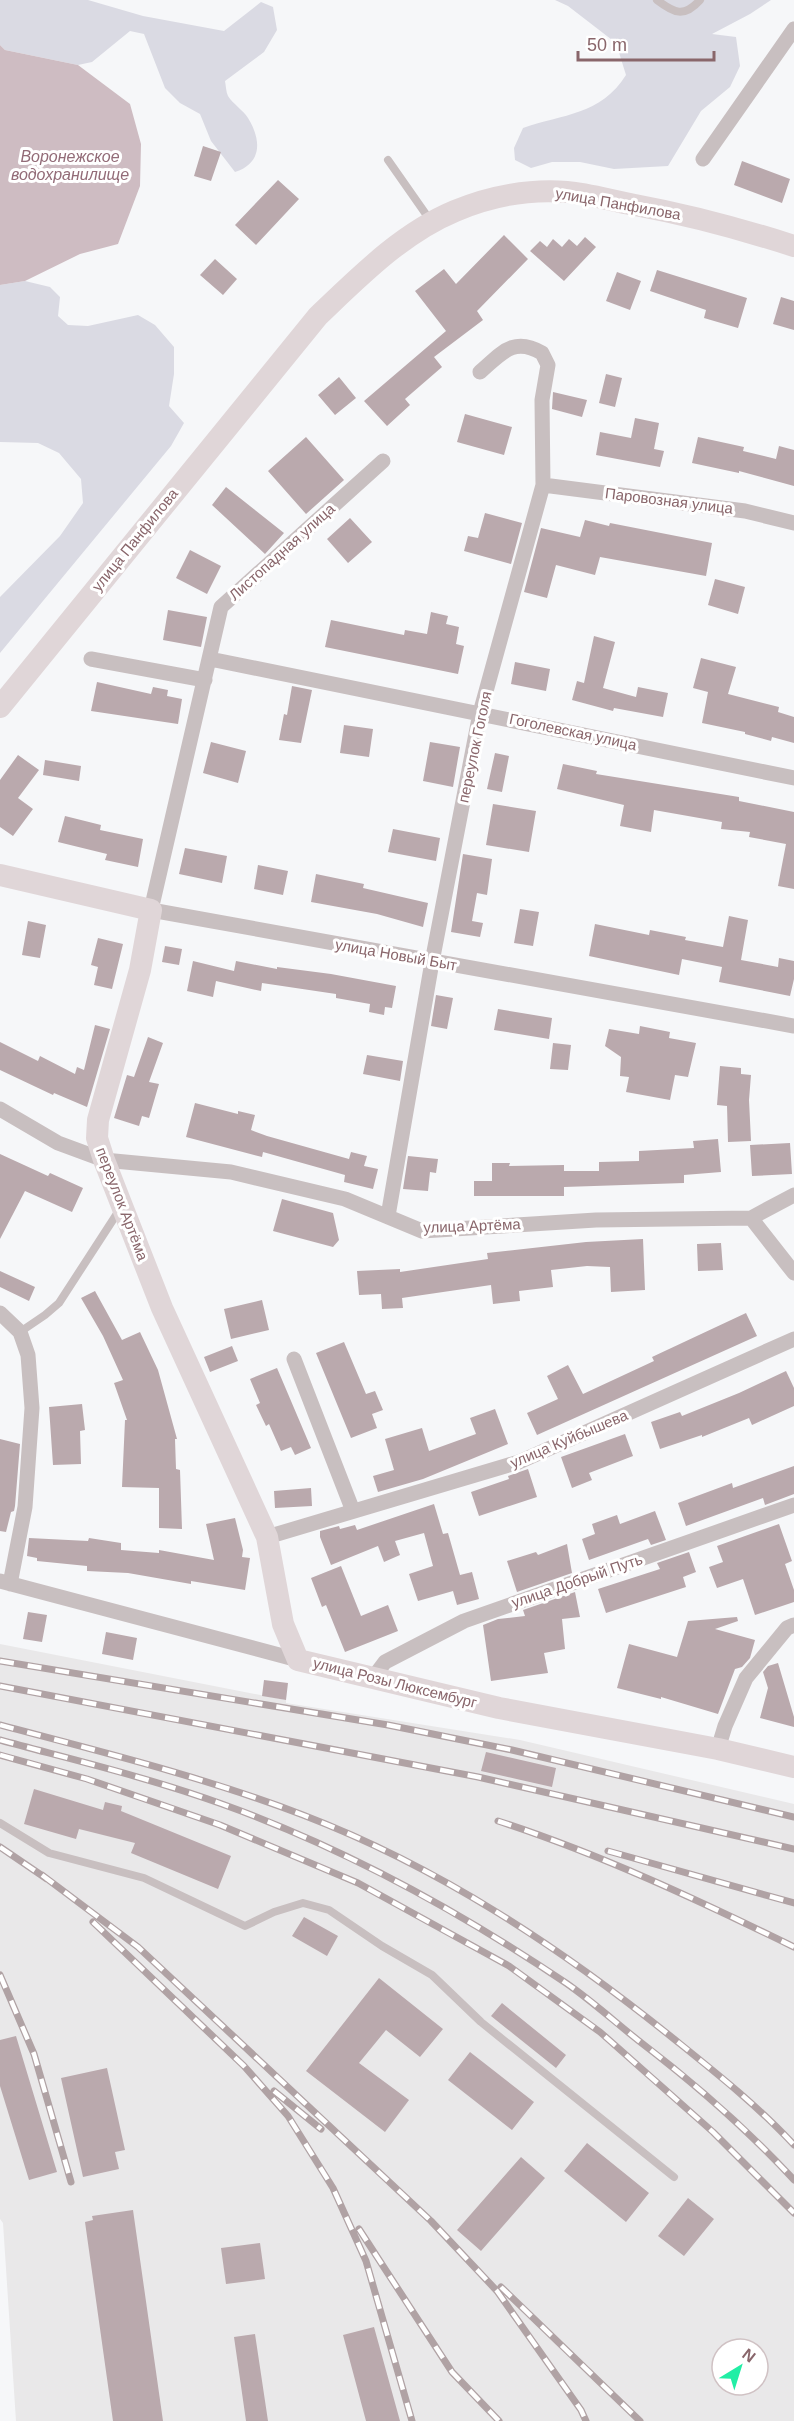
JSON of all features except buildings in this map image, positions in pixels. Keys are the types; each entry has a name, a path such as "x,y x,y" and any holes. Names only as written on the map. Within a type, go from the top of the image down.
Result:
{"street":[{"path":"703,159 794,29"},
{"name":"улица Панфилова","path":"0,707 318,316 360,276 411,235 431,223 455,211 496,197 529,192 567,192 728,225 794,246"},
{"name":"переулок Гоголя","path":"388,1216 432,962 480,712 543,485 542,400 548,365 542,353 524,345 514,346 480,372"},
{"name":"Листопадная улица","path":"210,659 221,607 383,461"},
{"name":"Паровозная улица","path":"543,485 745,511 794,523"},
{"path":"91,659 205,680"},
{"name":"переулок Артёма","path":"210,659 151,910 140,970 98,1120 97,1138 162,1308 267,1537 283,1624 298,1660"},
{"name":"Гоголевская улица","path":"210,659 480,712 794,778"},
{"name":"улица Новый Быт","path":"0,875 151,910 794,1026"},
{"name":"улица Артёма","path":"0,1109 58,1143 104,1161 231,1172 345,1199 422,1230 596,1220 751,1218"},
{"path":"794,1195 751,1218 794,1273"},
{"path":"0,1313 20,1332 28,1354 32,1408 25,1507 5,1583"},
{"name":"улица Куйбышева","path":"267,1537 519,1462 794,1339"},
{"path":"294,1359 353,1511"},
{"name":"улица Добрый Путь","path":"373,1678 385,1662 464,1620 794,1506"},
{"name":"улица Розы Люксембург","path":"5,1583 298,1660 499,1708 718,1749 794,1767"},
{"path":"718,1749 725,1726 746,1678 787,1628 794,1625"}],"lane":[{"path":"657,0 669,10 680,12 688,11 700,0"},
{"path":"388,160 431,223"},
{"path":"20,1332 59,1303 122,1206"},
{"path":"0,1823 48,1853 144,1878 245,1926 274,1912 303,1903 329,1910 432,1976 481,2022 674,2177"}],"shaded area":[{"path":"0,0 88,0 143,16 224,31 261,2 273,7 277,30 264,52 225,81 228,96 246,115 255,134 257,150 251,163 235,172 211,141 200,114 180,103 165,88 144,34 130,31 92,62 78,65 5,50 0,45"},
{"path":"555,0 771,0 712,34 736,37 740,66 730,87 701,111 668,166 614,169 580,162 552,162 531,168 515,160 514,148 523,128 593,106 616,88 626,75 616,43 568,6"},
{"path":"25,281 50,287 60,297 58,316 68,325 88,326 138,315 155,325 174,347 174,374 169,406 184,423 171,446 0,653 0,597 60,536 83,503 81,479 59,453 38,443 0,442 0,285"},
{"path":"0,1644 286,1700 286,1703 520,1740 794,1804 794,2421 16,2421 3,2223 0,2219"}],"water":[{"name":"Воронежское водохранилище","path":"0,45 5,50 78,65 130,104 141,144 140,186 118,244 80,254 25,281 0,285"}],"railway":[{"path":"0,1661 388,1725 512,1750 794,1817"},
{"path":"0,1686 478,1777 794,1849"},
{"path":"0,1725 153,1766 266,1801 353,1836 402,1859 497,1912 631,2005 720,2077 794,2145"},
{"path":"0,1740 140,1778 222,1804 312,1840 400,1883 526,1957 585,1997 720,2107 794,2180"},
{"path":"0,1755 87,1779 220,1825 358,1883 509,1966 600,2032 713,2132 794,2213"},
{"path":"498,1821 574,1848 648,1879 794,1947"},
{"path":"0,1847 47,1879"},
{"path":"608,1851 794,1903"},
{"path":"42,1875 138,1947 431,2221 497,2291 581,2410 586,2421"},
{"path":"93,1922 244,2066 288,2116 333,2188 366,2261 412,2421"},
{"path":"0,1975 34,2054 71,2182"},
{"path":"274,2091 321,2129"},
{"path":"359,2229 452,2372 499,2421"},
{"path":"501,2287 640,2421"}]}
